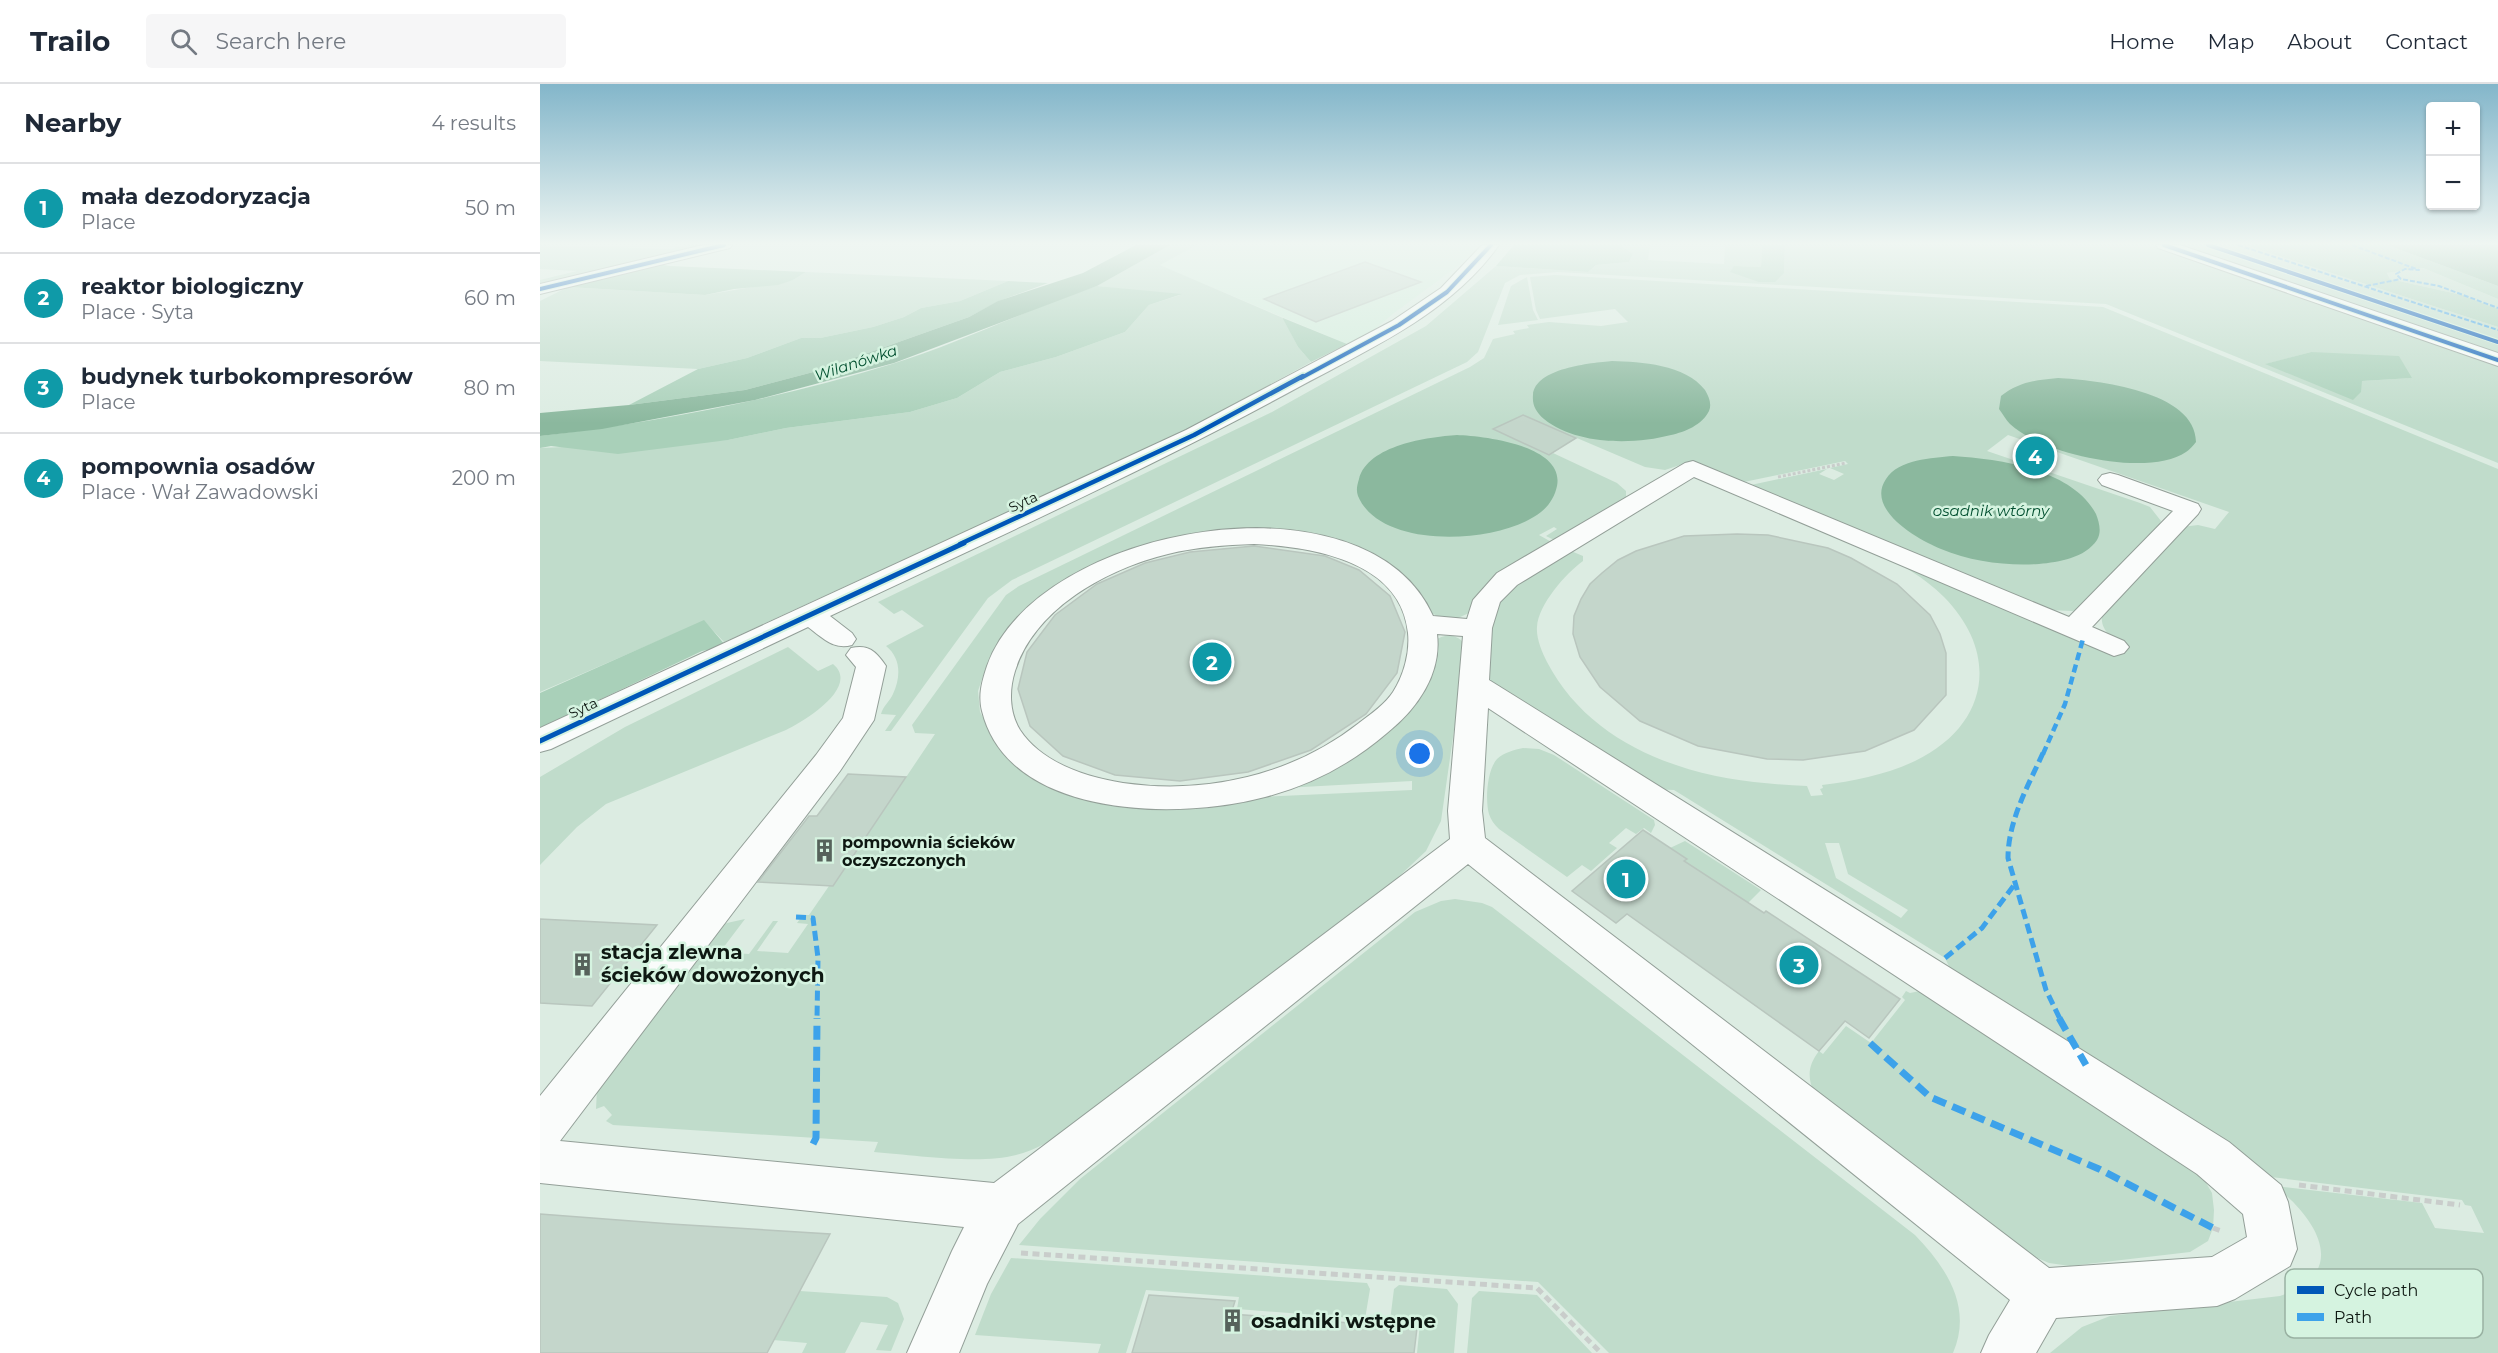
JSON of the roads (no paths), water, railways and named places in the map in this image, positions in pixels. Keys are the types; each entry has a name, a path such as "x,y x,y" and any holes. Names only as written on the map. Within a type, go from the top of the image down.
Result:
{"street":[{"name":"Syta","path":"540,741 1194,435 1293,384 1399,325 1430,304"},
{"path":"2336,304 2498,360"},
{"path":"1475,685 2213,1158 2264,1202 2273,1249 2217,1281 2042,1294 1468,844 1465,811 1478,628 1487,600 1507,579 1693,468 2114,647"},
{"path":"2074,629 2189,509 2110,480"},
{"path":"1254,536 1303,539 1346,551 1383,569 1409,594 1423,624 1422,662 1402,702 1362,740 1305,772 1236,793 1163,800 1096,791 1042,769 1007,737 995,699 1003,659 1025,624 1060,594 1103,569 1152,551 1203,540 1254,536"},
{"path":"540,1131 828,763 858,720 871,666 852,647 811,615"},
{"path":"1423,624 1478,628"},
{"path":"933,1353 969,1268 1000,1207 1468,844"},
{"path":"540,1161 1000,1207"},
{"path":"2007,1353 2042,1294"}],"water":[{"name":"Wilanówka","path":"992,304 1049,304 894,363 755,400 602,429 540,436 540,413 629,405 745,390 817,371 969,317"},
{"path":"1612,361 1662,366 1686,375 1705,390 1710,400 1709,411 1698,424 1682,432 1656,438 1623,441 1572,434 1557,428 1537,411 1533,395 1536,386 1543,379 1565,369"},
{"path":"2058,378 2118,386 2162,400 2180,411 2192,425 2196,442 2186,452 2169,459 2147,463 2095,459 2045,445 2025,435 2010,424 1999,409 2001,396 2014,388 2035,381"},
{"path":"1457,435 1485,438 1520,446 1536,452 1548,461 1556,472 1557,486 1549,504 1523,523 1499,531 1472,536 1443,537 1415,534 1391,526 1371,514 1358,496 1357,488 1365,467 1374,458 1400,445"},
{"name":"osadnik wtórny","path":"1953,456 1991,460 2033,469 2070,486 2085,499 2096,514 2100,530 2099,537 2086,551 2071,558 2027,564 2002,564 1965,557 1920,539 1897,522 1888,512 1881,491 1892,472 1907,463"}],"place":[{"name":"pompownia osadów","path":"2035,456"},
{"name":"reaktor biologiczny","path":"1212,662"},
{"name":"pompownia ścieków oczyszczonych","path":"824,851"},
{"name":"mała dezodoryzacja","path":"1626,879"},
{"name":"stacja zlewna ścieków dowożonych","path":"583,964"},
{"name":"budynek turbokompresorów","path":"1799,965"},
{"name":"osadniki wstępne","path":"1233,1321"}]}
